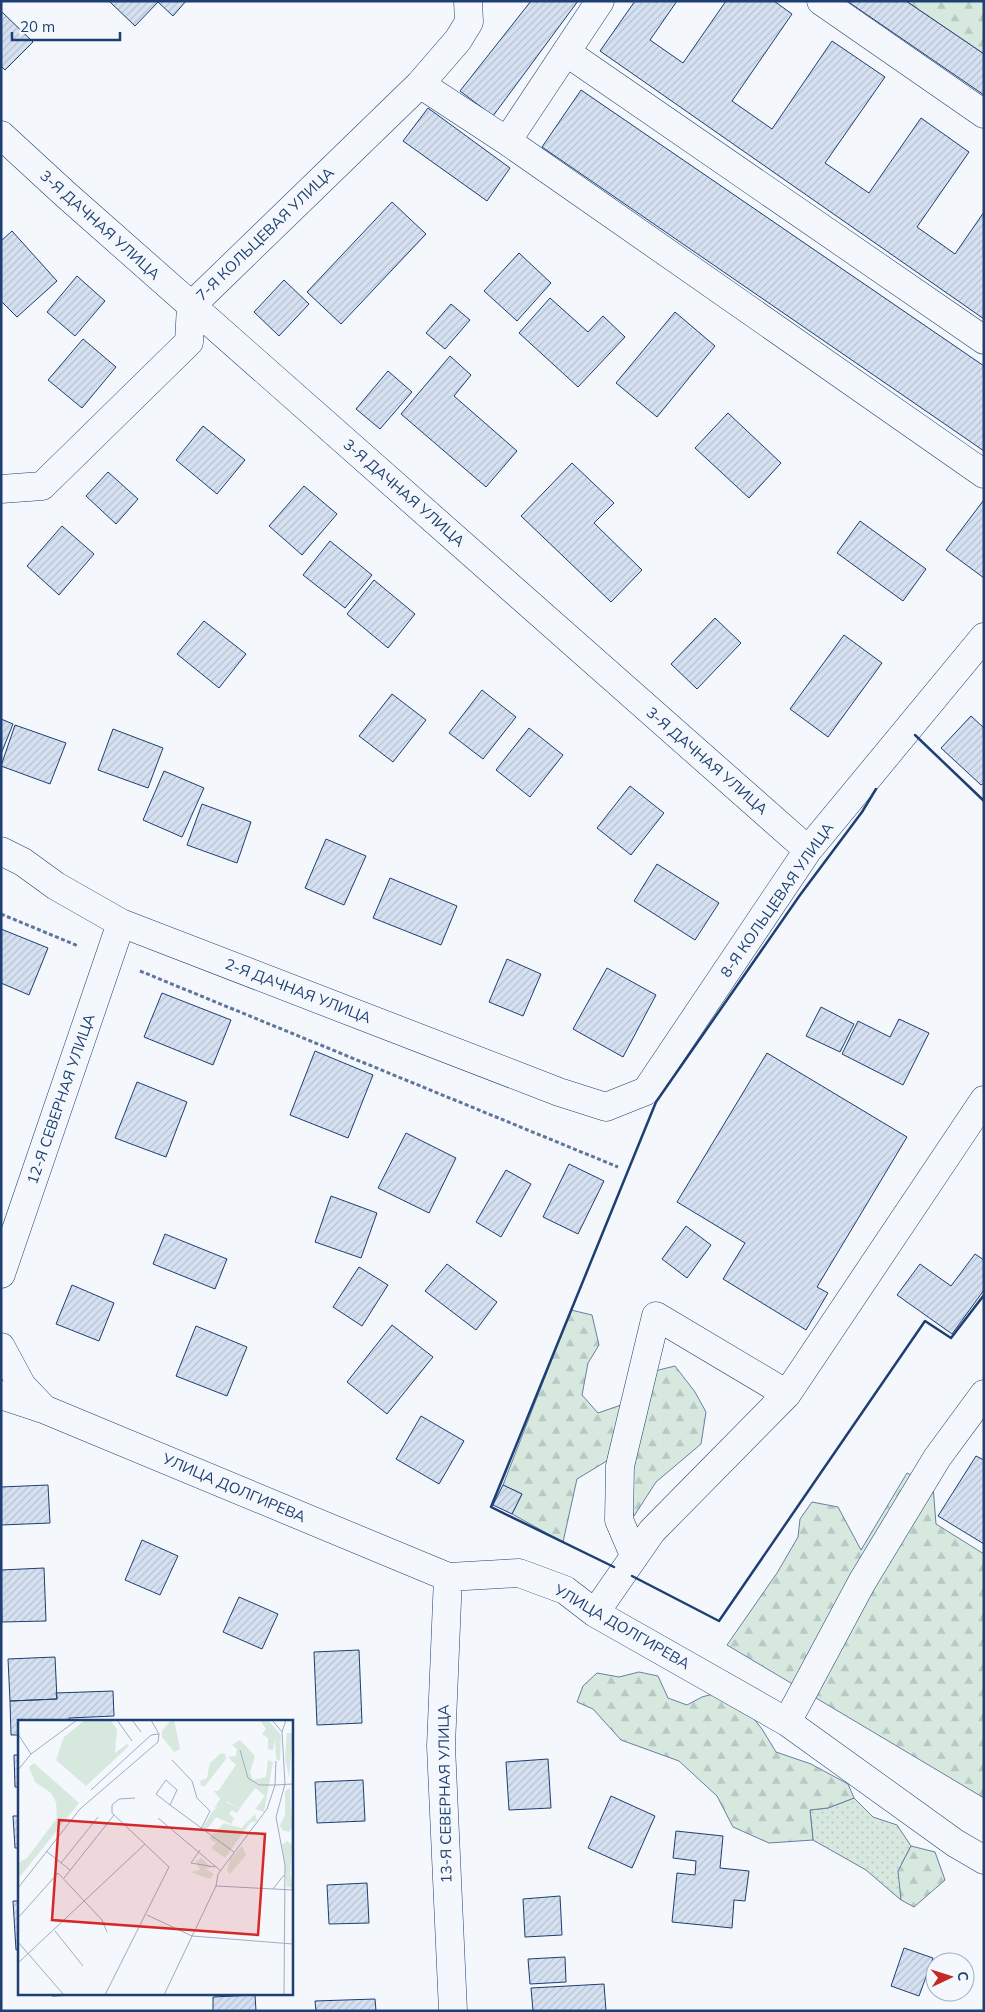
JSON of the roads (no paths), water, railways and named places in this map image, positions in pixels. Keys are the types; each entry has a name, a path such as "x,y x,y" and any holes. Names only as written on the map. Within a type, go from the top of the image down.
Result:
{"street":[{"path":"507,141 600,1"},
{"path":"821,1 984,114"},
{"name":"7-Я КОЛЬЦЕВАЯ УЛИЦА","path":"1,489 42,486 188,342 191,306 420,84 458,40 469,12"},
{"path":"566,52 984,340"},
{"path":"420,84 507,141 984,474"},
{"name":"3-Я ДАЧНАЯ УЛИЦА","path":"1,135 191,306 808,850"},
{"name":"8-Я КОЛЬЦЕВАЯ УЛИЦА","path":"606,1107 646,1091 808,850 984,637"},
{"name":"2-Я ДАЧНАЯ УЛИЦА","path":"1,852 23,862 56,886 121,923 549,1088 606,1107"},
{"name":"12-Я СЕВЕРНАЯ УЛИЦА","path":"1,1274 121,923"},
{"path":"595,1613 652,1531 787,1394 984,1100"},
{"path":"634,1555 619,1520 620,1466 656,1316 787,1394"},
{"path":"1,1347 22,1386 46,1410"},
{"path":"787,1722 866,1574 937,1458 984,1394"},
{"name":"УЛИЦА ДОЛГИРЕВА","path":"1,1395 46,1410 448,1577 519,1573 565,1590 595,1613 787,1722 955,1842 984,1860"},
{"name":"13-Я СЕВЕРНАЯ УЛИЦА","path":"448,1577 441,1746 453,2011"}]}
